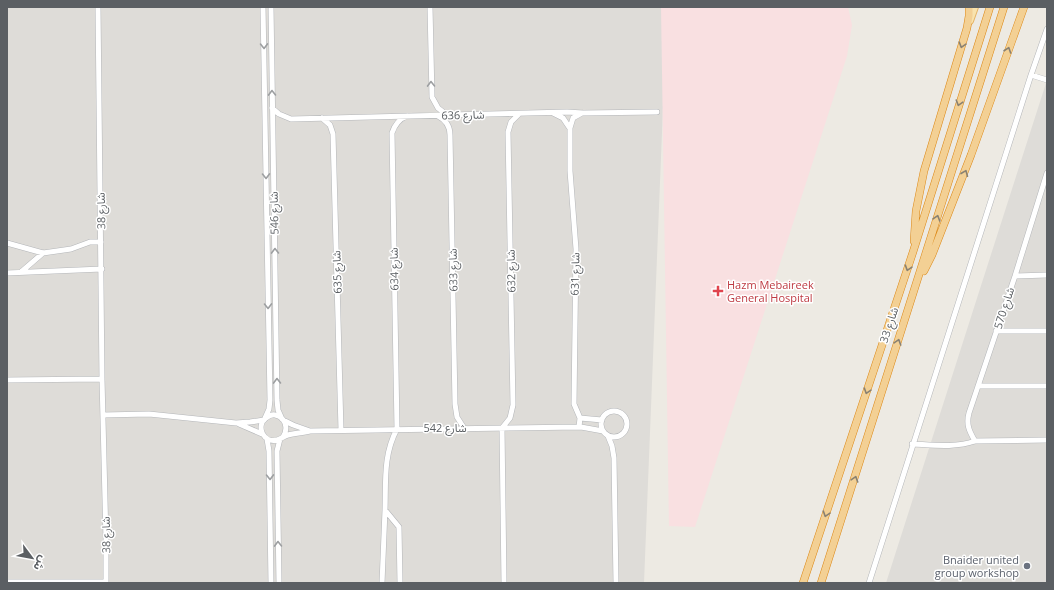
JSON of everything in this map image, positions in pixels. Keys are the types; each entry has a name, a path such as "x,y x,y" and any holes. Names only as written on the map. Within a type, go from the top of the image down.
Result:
{"highway":[{"path":"913,252 916,211 924,171 967,28 969,7"},
{"name":"شارع 33","path":"802,583 806,575 913,252 990,7"},
{"name":"شارع 33","path":"822,582 1004,7"},
{"path":"916,285 932,255 968,165 1023,9"}],"main road":[{"path":"967,28 974,7"}],"street":[{"name":"شارع 38","path":"98,7 106,582"},
{"name":"شارع 546","path":"263,7 270,400 269,409 265,419"},
{"name":"شارع 546","path":"271,7 277,400 278,410 283,420"},
{"path":"430,7 432,97 438,108 448,115"},
{"path":"869,583 912,444 1047,29"},
{"path":"1031,75 1047,80"},
{"name":"شارع 636","path":"272,108 278,114 287,118 567,112 657,112"},
{"path":"551,113 562,118 570,128"},
{"path":"570,128 573,118 583,113"},
{"name":"شارع 632","path":"502,428 510,418 513,405 508,132 511,122 519,114"},
{"name":"شارع 633","path":"437,115 446,121 450,135 455,404 457,417 464,428"},
{"name":"شارع 634","path":"397,429 392,137 396,124 399,120 407,116"},
{"name":"شارع 635","path":"322,118 330,125 333,134 341,430"},
{"name":"شارع 631","path":"570,128 570,171 576,249 574,404 580,418"},
{"name":"شارع 570","path":"975,441 968,426 967,419 1044,189 1047,173"},
{"path":"7,243 43,253 70,249 90,242 101,242"},
{"path":"21,273 43,253"},
{"path":"7,273 102,269"},
{"path":"1015,276 1047,275"},
{"path":"996,331 1047,331"},
{"path":"7,380 102,379"},
{"path":"978,386 1047,386"},
{"path":"608,436 615,437 622,434 626,428 626,420 622,414 615,412 608,413 602,420 601,427 608,436 612,446 614,458 616,583"},
{"path":"103,415 149,414 236,423 250,422 276,415 283,420 286,429 277,452 279,583"},
{"path":"579,427 580,418 602,420"},
{"path":"262,434 261,428 265,419"},
{"name":"شارع 542","path":"283,420 292,425 310,431"},
{"path":"236,423 262,434 267,439 272,441 282,438"},
{"name":"شارع 542","path":"282,438 310,431 341,430 579,427 603,431"},
{"path":"502,428 504,583"},
{"path":"382,583 386,458 391,440 397,429"},
{"path":"267,439 269,451 271,583"},
{"path":"912,444 957,445 975,441 1047,440"},
{"path":"385,510 399,527 400,583"},
{"path":"7,577 7,583 106,582"}],"shaded area":[{"path":"7,7 667,7 644,583 7,583"},
{"name":"Hazm Mebaireek General Hospital","path":"661,7 848,7 852,25 847,56 695,527 669,526"},
{"path":"1047,80 1047,583 886,583 978,295"}],"place":[{"name":"Hazm Mebaireek General Hospital","path":"718,291"},
{"name":"Bnaider united group workshop","path":"1027,566"}]}
